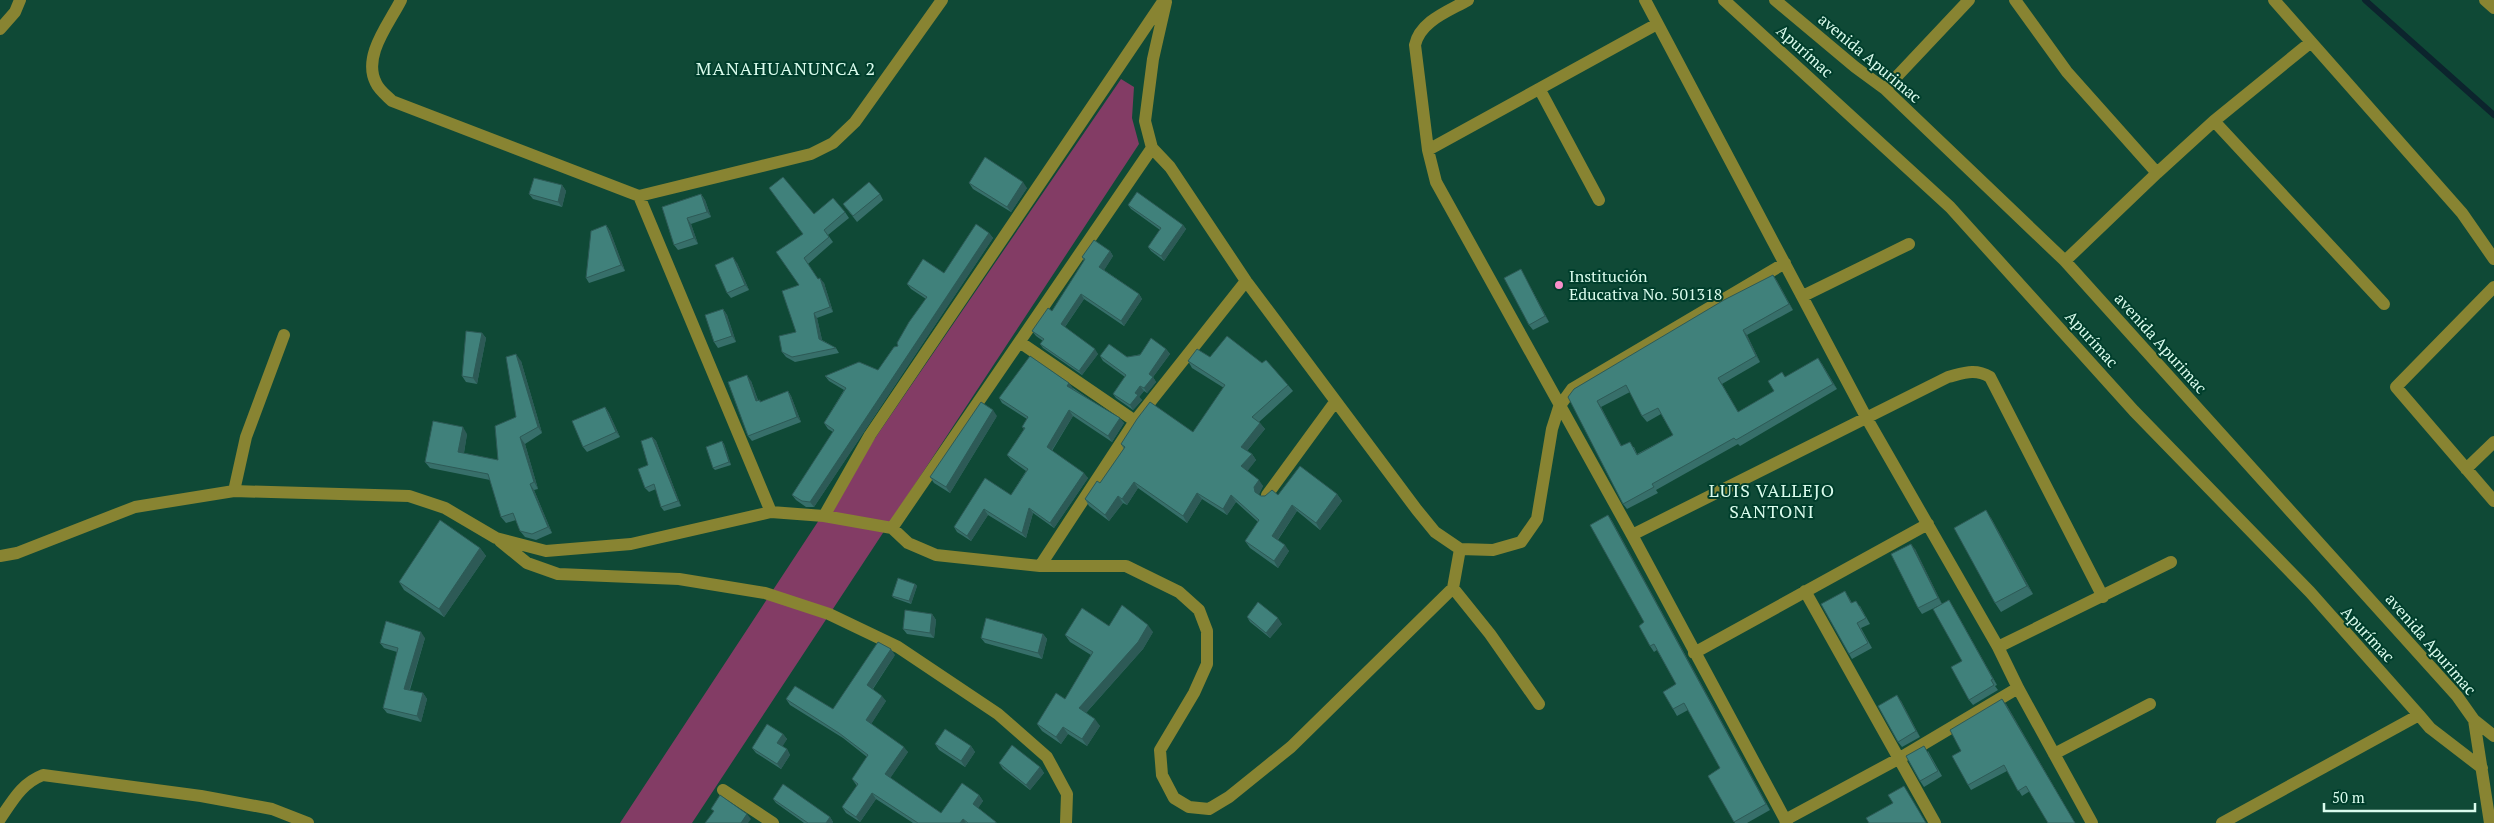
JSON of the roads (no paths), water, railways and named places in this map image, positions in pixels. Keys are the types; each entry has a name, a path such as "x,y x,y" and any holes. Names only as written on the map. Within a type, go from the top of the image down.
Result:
{"street":[{"path":"0,29 15,12 20,0"},
{"path":"401,0 374,53 371,71 376,85 392,101 639,196 811,154 833,143 855,122 942,0"},
{"path":"1165,0 1152,59 1145,121 1152,148 1170,167 1246,281 1335,402 1435,532 1460,550 1493,550 1521,542 1537,519 1552,429 1559,407 1572,389 1785,263"},
{"path":"824,516 870,436 1165,0"},
{"path":"1468,0 1424,26 1417,35 1414,44 1428,150 1436,182 1559,407 1632,535 1786,821 1900,758 2018,688"},
{"path":"1645,0 1866,417 1998,647 2018,688 2092,823"},
{"name":"Apurímac","path":"1724,0 1950,207 2134,411 2310,592 2430,728 2482,768"},
{"name":"avenida Apurimac","path":"1775,0 1855,67 1886,89 2065,261 2457,696 2474,720 2494,736"},
{"path":"1886,89 1969,0"},
{"path":"2015,0 2067,72 2157,173"},
{"path":"2274,0 2462,213 2494,259"},
{"path":"2484,0 2494,8"},
{"path":"1428,150 1657,24"},
{"path":"2065,261 2214,121 2311,42"},
{"path":"1540,90 1599,200"},
{"path":"2214,121 2384,304"},
{"path":"892,528 954,434 1021,342 1152,148"},
{"path":"639,196 771,512"},
{"path":"1803,296 1909,244"},
{"path":"1040,566 1135,421 1246,281"},
{"path":"2494,287 2396,387 2494,501"},
{"path":"234,491 246,437 284,335"},
{"path":"1021,342 1135,421"},
{"path":"1632,535 1948,377 1981,371 1990,377 2104,597"},
{"path":"1267,495 1335,402"},
{"path":"2466,469 2494,442"},
{"path":"0,556 17,552 135,507 234,491 409,496 444,508 496,538 527,563 558,574 679,578 765,593 829,614 898,647 998,714 1047,757 1067,794 1066,823"},
{"path":"496,538 546,551 631,544 771,512 824,516 892,528 908,543 936,555 1040,566 1126,566 1179,592 1199,610 1207,632 1207,664 1194,693 1160,750 1162,775 1174,798 1189,807 1209,809 1229,797 1291,747 1453,588 1460,550"},
{"path":"1694,653 1928,524"},
{"path":"1998,647 2104,597 2171,562"},
{"path":"1453,588 1490,634 1539,704"},
{"path":"1805,592 1935,823"},
{"path":"2054,754 2150,704"},
{"path":"2222,823 2419,716"},
{"path":"2474,720 2490,823"},
{"path":"0,819 20,789 30,780 43,775 201,796 272,810 308,823"},
{"path":"723,790 773,823"}],"waterway":[{"path":"2365,0 2494,115"}],"place":[{"name":"Institución Educativa No. 501318","path":"1559,285"}],"district":[{"name":"MANAHUANUNCA 2","path":"786,69"},
{"name":"LUIS VALLEJO SANTONI","path":"1772,501"}]}
